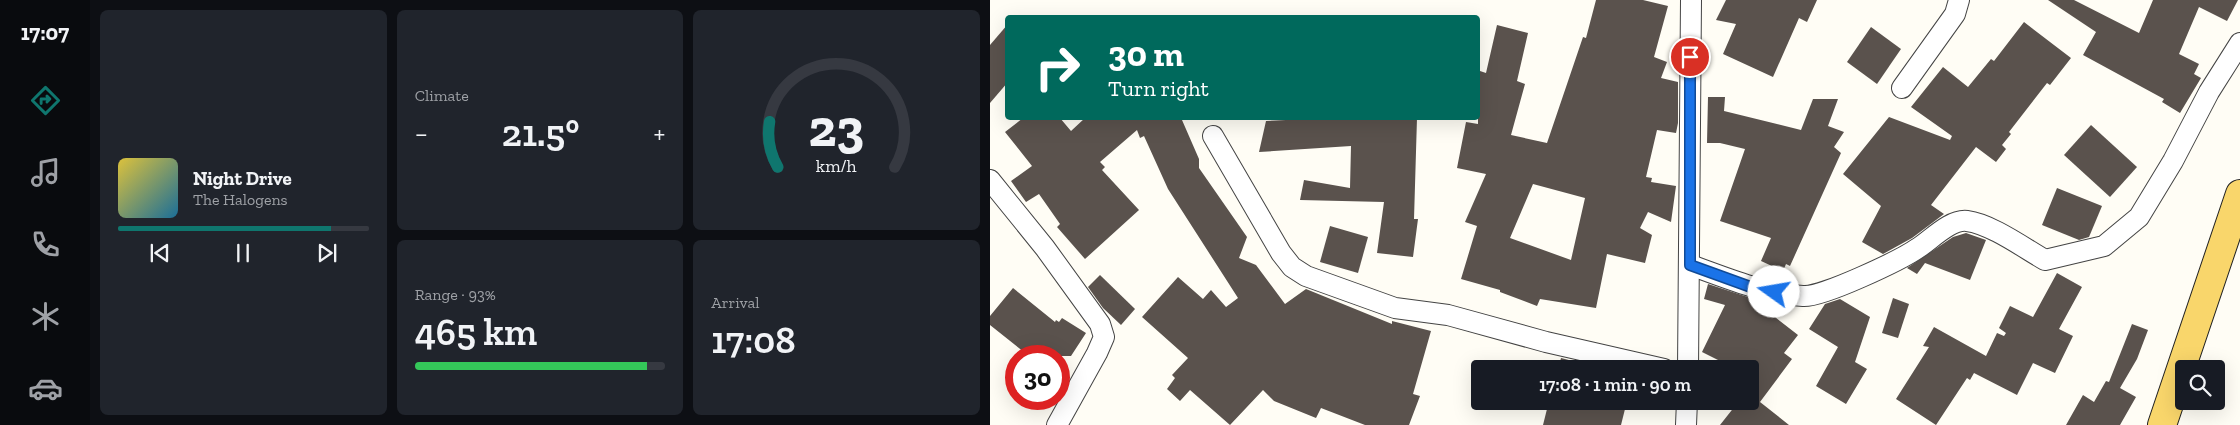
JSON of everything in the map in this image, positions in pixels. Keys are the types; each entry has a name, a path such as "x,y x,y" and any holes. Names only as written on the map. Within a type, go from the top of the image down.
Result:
{"main road":[{"path":"2162,425 2240,194"}],"street":[{"path":"1688,360 1690,0"},
{"path":"1902,88 1955,14 1960,0"},
{"path":"1690,265 1759,290 1806,297 1856,279 1893,262 1916,250 1952,224 1966,221 1986,227 2045,260 2104,246 2139,217 2173,161 2209,92 2240,43"},
{"path":"1212,136 1281,253 1292,267 1306,276 1395,308 1448,315 1546,342 1625,360"},
{"path":"990,180 1045,248 1100,324 1104,336 1097,353 1057,425"},
{"path":"1686,410 1686,425"}],"building":[{"path":"1596,0 1643,0 1668,6 1654,57 1667,62 1661,78 1678,82 1678,123 1676,133 1657,130 1646,177 1652,178 1651,182 1676,186 1671,222 1648,212 1640,228 1652,235 1645,263 1607,254 1596,308 1540,299 1537,306 1500,292 1500,290 1461,279 1477,226 1465,222 1486,174 1457,168 1466,122 1478,124 1478,120 1480,120 1480,71 1486,73 1497,25 1528,33 1517,81 1525,84 1511,135 1547,143 1583,37 1586,38","holes":["1533,184 1585,198 1571,260 1510,238"]},
{"path":"1726,0 1817,0 1807,22 1799,18 1773,77 1723,54 1736,24 1716,20"},
{"path":"2048,0 2074,0 2139,33 2153,0 2238,0 2227,21 2199,7 2179,54 2199,64 2194,74 2201,78 2180,113 2162,102 2164,99 2083,55 2096,32"},
{"path":"2024,22 2071,58 2050,85 2047,83 2009,132 2011,134 2002,145 2006,149 1996,162 1976,147 1931,205 1944,214 1912,238 1883,254 1862,242 1881,206 1843,174 1889,117 1950,140 1952,136 1911,107 1943,67 1968,87 1991,59 1994,61"},
{"path":"1871,27 1901,49 1877,84 1847,62"},
{"path":"1005,28 1005,86 990,103 990,45"},
{"path":"1708,97 1725,97 1724,111 1801,130 1813,99 1838,99 1828,126 1844,132 1834,147 1841,153 1790,266 1786,264 1783,271 1761,261 1771,238 1720,221 1745,149 1720,143 1707,143"},
{"path":"1020,120 1062,120 1071,131 1083,120 1182,120 1199,159 1199,168 1247,237 1239,258 1256,265 1285,304 1306,289 1392,324 1392,321 1431,331 1413,394 1420,396 1409,425 1365,425 1321,408 1316,418 1274,401 1263,390 1230,425 1190,390 1180,401 1167,389 1175,378 1172,375 1188,358 1142,317 1178,277 1203,299 1211,290 1226,307 1238,298 1168,189 1144,136 1140,138 1137,130 1100,162 1105,167 1102,170 1139,210 1085,259 1057,227 1060,224 1039,194 1026,202 1011,181 1032,166 1005,132"},
{"path":"1417,120 1414,219 1418,219 1413,257 1377,253 1384,202 1300,200 1304,180 1350,188 1351,146 1259,152 1266,121"},
{"path":"2091,125 2137,167 2110,197 2064,155"},
{"path":"2057,188 2102,206 2089,237 2079,240 2042,225"},
{"path":"1330,226 1368,237 1358,273 1320,262"},
{"path":"1966,233 1986,240 1970,280 1925,263 1917,274 1907,268 1953,237"},
{"path":"2057,273 2082,287 2059,329 2073,336 2055,373 2033,363 2017,395 1974,373 1970,380 1967,378 1936,425 1896,399 1929,347 1923,346 1934,327 1986,356 1997,333 2004,336 2006,333 1999,328 2010,306 2033,317"},
{"path":"1100,275 1135,309 1121,325 1103,308 1088,287"},
{"path":"1708,284 1760,301 1773,309 1771,314 1798,335 1784,353 1792,359 1760,402 1789,425 1720,425 1732,410 1759,410 1759,360 1718,360 1702,352 1725,305 1704,299"},
{"path":"1013,288 1055,322 1056,320 1059,322 1062,318 1086,333 1070,356 1070,345 1015,345 990,325 990,316"},
{"path":"1893,298 1909,304 1898,338 1882,333"},
{"path":"1840,299 1870,317 1855,362 1867,369 1846,404 1816,386 1838,347 1809,329 1825,304"},
{"path":"2132,324 2148,330 2137,359 2120,388 2136,397 2120,425 2066,425 2083,395 2094,402 2106,381 2109,382"},
{"path":"1547,410 1625,410 1621,425 1543,425"}],"route":[{"path":"1690,57 1690,265 1759,290 1774,292"}]}
